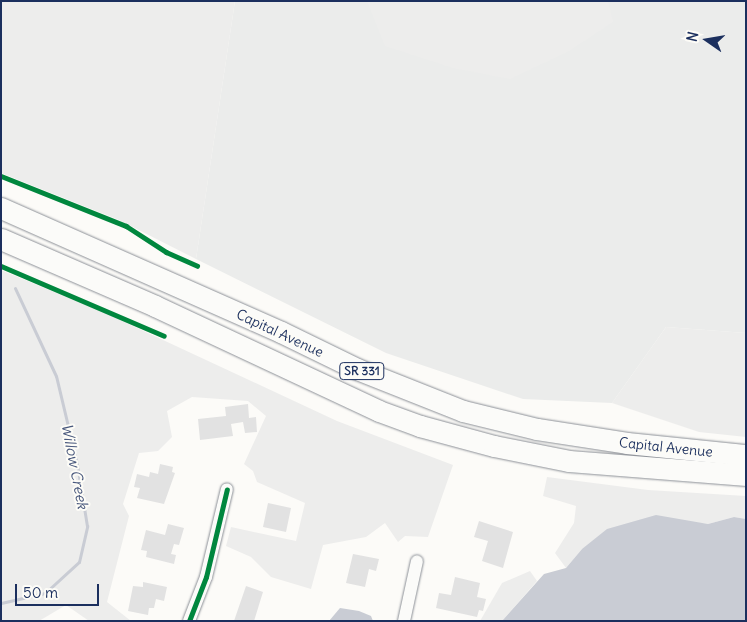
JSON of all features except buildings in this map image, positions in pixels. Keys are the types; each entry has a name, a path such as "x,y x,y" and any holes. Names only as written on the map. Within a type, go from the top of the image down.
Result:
{"highway":[{"name":"Capital Avenue","path":"1,208 272,328 366,373 463,411 536,429 627,443 746,455"},
{"name":"Capital Avenue","path":"1,239 155,306 379,411 420,426 494,446 568,461 746,475"}],"street":[{"path":"189,621 206,577 226,489"},
{"path":"404,621 417,561"}],"shaded area":[{"path":"1,1 235,1 196,259 119,220 1,173"},
{"path":"235,1 746,1 746,333 666,327 612,403 523,399 386,353 196,259"},
{"path":"367,1 608,1 613,22 569,51 510,79 453,68 385,46"},
{"path":"1,270 105,313 337,421 453,465 428,537 405,536 398,542 385,523 366,537 323,545 311,589 271,577 251,557 226,546 231,527 296,541 305,503 257,482 253,471 244,464 266,416 248,401 192,397 167,411 172,437 158,451 139,453 123,504 129,516 107,602 131,621 89,621 66,605 39,621 1,621"},
{"path":"666,327 746,333 746,437 699,432 612,403"},
{"path":"547,477 648,490 746,496 746,519 734,517 708,524 682,521 582,549 566,568 555,553 574,523 576,506 543,496"},
{"path":"656,515 708,524 734,517 746,519 746,621 502,621 544,574 566,568 582,549 607,529"},
{"path":"530,571 537,581 502,621 480,621 502,583"},
{"path":"340,608 359,611 371,616 373,621 329,621"}],"waterway":[{"name":"Willow Creek","path":"1,603 45,593 79,562 87,526 77,464 56,376 15,288"}],"cycle path":[{"path":"1,176 126,226 166,252 197,266"},
{"path":"1,266 164,336"},
{"path":"189,621 206,577 227,489"}]}
